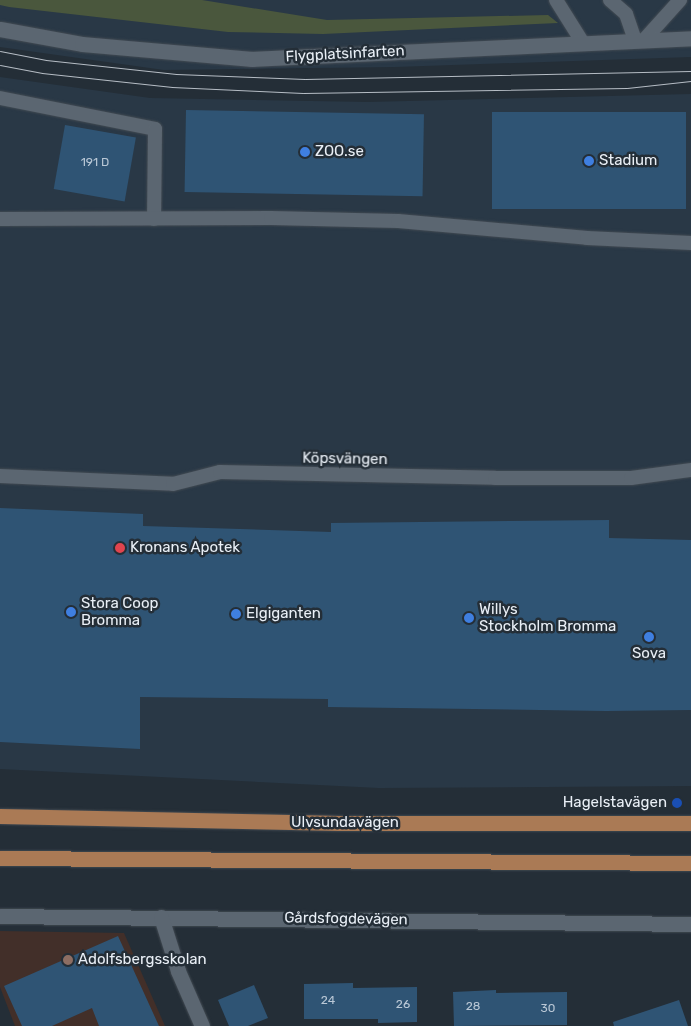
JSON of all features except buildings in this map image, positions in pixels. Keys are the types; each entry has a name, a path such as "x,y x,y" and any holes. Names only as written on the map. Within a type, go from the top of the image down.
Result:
{"main road":[{"name":"Ulvsundavägen","path":"0,816 339,823 691,822"},
{"path":"0,858 691,863"}],"street":[{"name":"Flygplatsinfarten","path":"0,29 82,44 252,59 691,38"},
{"name":"Gårdsfogdevägen","path":"0,916 691,924"},
{"path":"161,917 178,971 202,1026"}],"lane":[{"path":"556,0 583,43"},
{"path":"610,0 626,14 640,40 680,0"},
{"path":"0,98 154,130 154,219"},
{"path":"0,219 271,218 398,221 587,238 691,243"},
{"name":"Köpsvängen","path":"0,476 173,484 220,472 495,478 632,478 691,470"}],"shaded area":[{"path":"0,0 691,0 691,57 395,67 164,70 0,47"},
{"path":"0,77 150,98 368,102 691,94 691,786 379,788 0,769"},
{"name":"Adolfsbergsskolan","path":"0,931 124,933 165,1026 15,1026 0,987"}],"green space":[{"path":"0,0 202,0 327,20 548,15 558,23 323,34 228,32 9,7 0,5"}],"tram line":[{"path":"0,51 46,60 176,74 305,79 691,71"},
{"path":"0,65 42,73 172,87 303,93 627,88 691,81"}],"place":[{"name":"ZOO.se","path":"305,152"},
{"name":"Stadium","path":"589,161"},
{"name":"Kronans Apotek","path":"120,548"},
{"name":"Stora Coop Bromma","path":"71,612"},
{"name":"Elgiganten","path":"236,614"},
{"name":"Willys Stockholm Bromma","path":"469,618"},
{"name":"Sova","path":"649,637"},
{"name":"Hagelstavägen","path":"677,803"},
{"name":"Adolfsbergsskolan","path":"68,960"}]}
